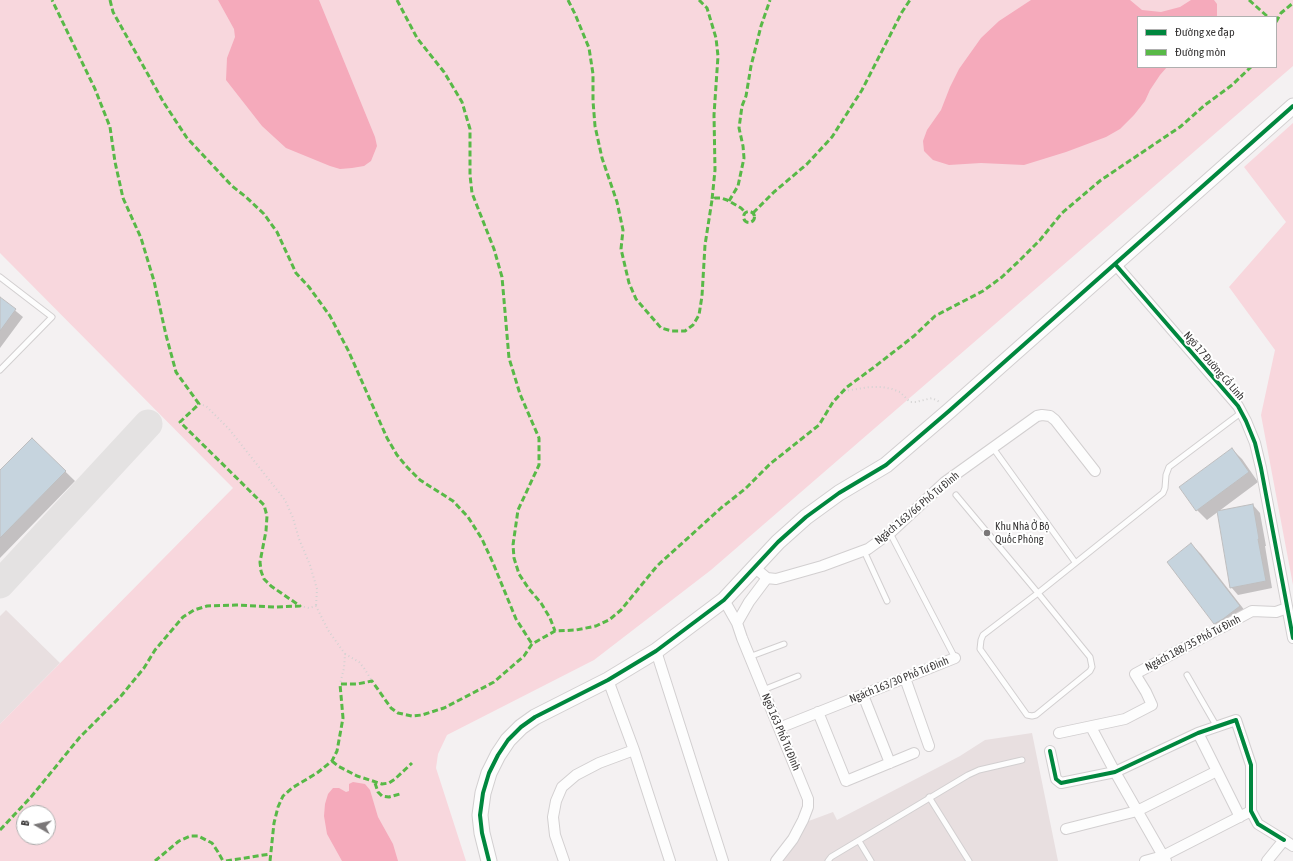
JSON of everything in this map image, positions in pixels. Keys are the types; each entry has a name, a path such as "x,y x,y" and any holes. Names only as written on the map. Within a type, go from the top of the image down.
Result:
{"street":[{"path":"489,861 482,833 480,815 483,793 489,773 498,755 508,740 521,727 608,680 656,651 724,600 778,542 806,517 839,493 886,465 1293,106"},
{"name":"Ngõ 17 Đường Cổ Linh","path":"1115,264 1242,412 1249,428 1259,460 1293,638"},
{"name":"Ngách 163/66 Phố Tư Đình","path":"767,578 776,580 822,566 864,550 890,533 945,482 1037,416 1050,416 1055,420 1094,471"},
{"path":"737,623 749,602 767,578 754,567"},
{"name":"Ngõ 163 Phố Tư Đình","path":"724,600 737,623 749,657 809,803 807,811 798,829 776,861"},
{"name":"Ngách 188/35 Phố Tư Đình","path":"1091,726 1125,720 1152,705 1136,674 1252,611 1276,612 1287,608"},
{"path":"656,651 723,861"},
{"name":"Ngách 163/30 Phố Tư Đình","path":"779,728 955,658"},
{"path":"905,678 929,746"},
{"path":"608,680 634,750 670,861"},
{"path":"863,695 890,763"},
{"path":"818,712 846,781 914,753"},
{"path":"1050,751 1056,780 1061,783 1115,772 1198,733 1236,720 1251,765 1251,811 1258,824 1293,846"},
{"path":"1059,733 1091,726 1137,812 1165,858"},
{"path":"1198,733 1240,817"},
{"path":"564,861 555,835 553,817 556,801 562,787 576,775 599,763 634,750"},
{"path":"1066,829 1137,812 1217,771"},
{"path":"1145,861 1165,858 1251,811"},
{"path":"1267,861 1284,840"}],"lane":[{"path":"0,277 52,317 0,370"},
{"path":"956,495 1038,593 1090,657 1092,667 1090,671 1036,715 1027,715 980,649 980,640 983,635 1038,593 1163,493 1166,474 1169,467 1242,412"},
{"path":"993,448 1075,562"},
{"name":"Ngách 163/30 Phố Tư Đình","path":"890,533 955,658"},
{"path":"864,550 887,601"},
{"path":"749,657 784,644"},
{"path":"1187,675 1217,727"},
{"path":"763,690 798,676"},
{"path":"828,861 831,857 968,775 979,770 1022,760"},
{"path":"929,797 969,861"},
{"path":"859,841 871,861"}],"path":[{"path":"844,391 870,387 882,387 900,392 910,402 932,398 940,402"},
{"path":"199,404 206,406 229,429 285,500 293,518 317,588 316,606 328,630 344,654 358,662 364,668 372,682"},
{"path":"300,606 310,608 316,606"},
{"path":"340,684 344,668 344,654"}],"shaded area":[{"path":"0,0 1293,0 1293,66 711,570 594,660 447,735 438,754 436,768 466,861 0,861 0,724 233,488 0,253"},
{"path":"218,0 319,0 375,137 377,146 371,161 364,166 352,168 340,169 330,166 286,148 262,126 226,80 227,58 235,37 234,29"},
{"path":"1031,0 1130,0 1142,10 1161,12 1180,7 1191,0 1214,0 1217,4 1217,16 1137,16 1137,68 1166,68 1134,115 1120,129 1106,137 1066,152 1024,165 981,163 949,165 933,160 924,151 923,141 927,130 941,110 959,69 981,38 999,21"},
{"path":"1293,123 1293,585 1261,415 1275,350 1229,287 1286,222 1244,167"},
{"path":"6,610 60,663 0,724 0,616"},
{"path":"1032,733 1058,861 780,861 806,822 833,812 837,820 960,756 985,740"},
{"path":"353,782 365,784 370,790 378,817 393,844 398,861 342,861 327,834 324,816 325,804 328,794 333,788 339,788 346,792 349,791 349,784"}],"building":[{"path":"0,297 16,309 0,331"},
{"path":"32,438 66,471 0,538 0,470"},
{"path":"1232,448 1249,472 1196,511 1179,487"},
{"path":"1253,504 1266,581 1230,588 1217,511"},
{"path":"1191,543 1240,606 1214,624 1167,562"}],"taxiway":[{"path":"0,584 148,424"}],"marked path":[{"path":"0,830 31,797 80,737 121,696 144,668 155,650 183,617 194,610 207,606 300,606 271,586 264,579 261,571 260,562 266,531 267,516 264,505 180,422 199,404 176,372 154,281 141,238 123,198 115,162 110,127 95,89 52,0"},
{"path":"110,0 113,12 164,103 187,138 232,186 264,214 277,232 296,273 309,287 330,316 348,350 387,438 397,455 420,480 453,501 468,517 482,539 516,619 532,644"},
{"path":"397,0 417,38 444,72 462,102 470,129 470,175 472,193 494,249 502,277 509,358 520,394 539,438 539,465 518,510 513,545 514,558 519,574 541,603 550,618 555,631"},
{"path":"568,0 589,48 593,74 595,126 602,158 617,202 623,230 621,249 629,283 636,299 661,328 672,331 685,331 693,325 699,315 702,296 705,245 712,200 715,198 727,200 741,208 746,213"},
{"path":"699,0 707,8 716,38 718,56 714,115 715,170 712,200"},
{"path":"729,201 738,186 744,158 739,128 742,106 746,96 751,66 761,26 770,0"},
{"path":"753,213 774,192 807,164 832,137 862,90 902,12 910,0"},
{"path":"1249,0 1267,16"},
{"path":"1277,20 1281,13 1293,3"},
{"path":"270,861 274,823 278,807 283,796 292,788 317,773 332,761 337,751 343,718 340,684 357,684 372,681 391,708 398,713 412,716 422,715 444,708 494,682 524,656 532,644 555,631 576,630 596,626 609,620 621,610 657,566 721,508 745,489 770,464 819,425 833,402 847,387 914,336 935,316 983,291 1002,277 1040,240 1062,213 1082,196 1101,180 1180,127 1205,105 1232,85 1250,68"},
{"path":"747,212 751,212 753,213 754,217 753,221 747,222 744,219 744,215 747,212"},
{"path":"332,761 338,766 357,776 382,784 389,783 395,779 412,763"},
{"path":"375,783 378,792 382,796 389,797 400,794"},
{"path":"155,861 179,841 190,836 198,836 212,843 223,861"},
{"path":"226,861 270,854"}],"cycle path":[{"path":"489,861 482,833 480,815 483,793 489,773 498,755 508,740 521,727 535,717 608,680 656,651 724,600 778,542 806,517 839,493 886,465 1293,106"},
{"path":"1115,264 1238,406 1246,421 1255,443 1261,468 1293,638"},
{"path":"1050,751 1056,779 1061,783 1115,772 1198,733 1236,720 1251,765 1251,811 1258,824 1284,840"}],"place":[{"name":"Khu Nhà Ở Bộ Quốc Phòng","path":"987,533"}]}
